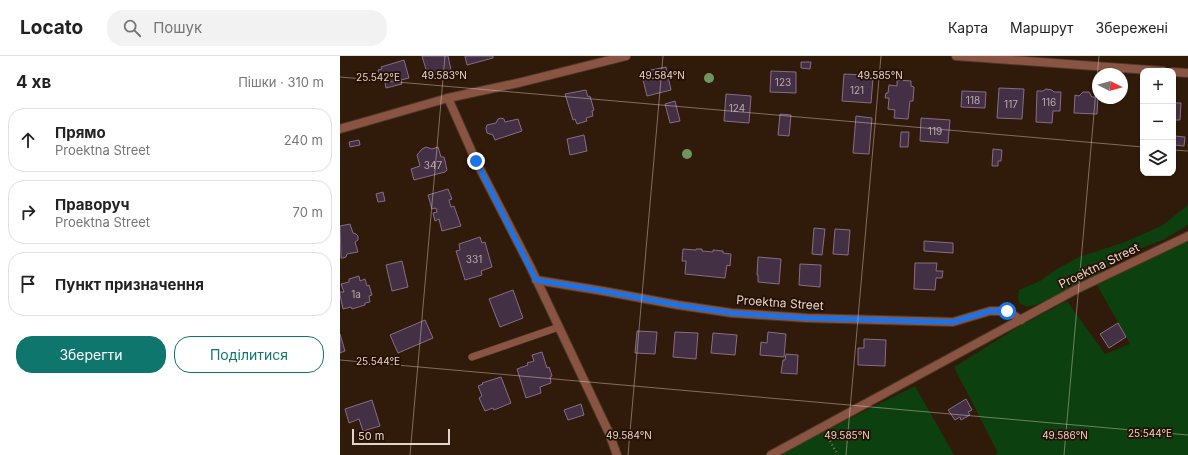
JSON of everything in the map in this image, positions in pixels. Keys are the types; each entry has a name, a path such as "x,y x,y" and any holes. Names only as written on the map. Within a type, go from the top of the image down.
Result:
{"street":[{"path":"340,129 448,98 518,83 626,56"},
{"path":"956,56 1140,69"},
{"path":"1176,72 1188,73"},
{"path":"448,98 476,161 536,280 609,433 617,455"},
{"name":"Proektna Street","path":"771,455 1077,289 1188,236"},
{"name":"Proektna Street","path":"536,280 732,313 807,318 953,322 990,311 1007,311 1021,320"}],"lane":[{"path":"472,357 559,328"}],"path":[{"path":"823,428 838,455"}],"green space":[{"path":"1188,205 1188,225 1163,240 1144,247 1114,263 1071,293 1028,307 1020,304 1018,298 1019,290 1040,281 1057,269 1079,257 1125,242 1163,225"},
{"path":"1188,241 1188,455 995,455 998,453 954,367 1020,326 1067,301 1105,354 1130,344 1097,285"},
{"path":"915,386 954,455 777,455"}],"building":[{"path":"422,56 448,56 451,70 428,76"},
{"path":"465,56 493,56 493,58 467,65"},
{"path":"404,60 409,78 401,80 402,84 386,88 384,76 380,78 378,70 382,69 381,67"},
{"path":"801,62 811,62 810,69 801,68"},
{"path":"666,67 671,90 647,96 641,72"},
{"path":"771,71 796,72 796,93 770,92"},
{"path":"844,74 863,75 863,77 873,78 871,103 842,101"},
{"path":"897,80 911,81 911,86 914,87 913,101 910,101 908,119 894,118 895,110 888,109 889,98 885,98 886,93 888,93 889,85 897,86"},
{"path":"999,88 1024,89 1022,119 997,118"},
{"path":"1046,89 1054,92 1061,92 1060,111 1053,111 1052,123 1036,122 1037,91 1043,91"},
{"path":"586,90 588,97 590,96 594,110 592,111 593,116 586,118 587,121 577,124 575,119 573,120 565,94"},
{"path":"962,91 986,92 985,108 961,107"},
{"path":"1083,92 1089,92 1092,97 1092,104 1098,104 1097,114 1074,113 1075,95 1079,96"},
{"path":"726,94 751,96 749,123 724,121"},
{"path":"675,101 680,121 670,123 665,104"},
{"path":"1176,103 1181,103 1180,120 1176,120"},
{"path":"780,114 791,115 789,136 778,135"},
{"path":"856,116 872,118 869,154 853,153"},
{"path":"921,118 950,120 948,143 920,141"},
{"path":"498,119 504,119 505,122 518,119 522,131 495,140 493,135 487,133 486,128 487,125 496,123"},
{"path":"901,132 909,132 908,147 900,147"},
{"path":"584,135 587,151 570,155 567,139"},
{"path":"1176,136 1185,137 1184,146 1176,145"},
{"path":"359,140 360,145 350,147 349,142"},
{"path":"426,147 432,149 438,147 441,157 444,157 447,170 445,172 414,180 411,169 420,166 417,155"},
{"path":"993,149 1002,150 1001,161 998,161 998,166 992,166"},
{"path":"448,189 452,199 449,200 451,207 454,206 461,226 442,231 439,219 435,221 433,213 437,212 436,208 432,209 428,195"},
{"path":"383,192 385,201 378,202 376,194"},
{"path":"350,224 353,233 358,236 358,240 355,242 358,252 347,254 346,257 341,258 340,226"},
{"path":"814,228 825,229 822,255 812,254"},
{"path":"835,229 850,230 848,255 833,254"},
{"path":"480,237 482,243 485,242 492,267 481,271 482,275 465,280 456,251 460,250 459,244"},
{"path":"924,241 953,243 953,253 924,251"},
{"path":"683,249 702,249 702,251 713,252 713,250 723,251 723,253 731,254 730,266 727,265 725,278 685,274 686,261 682,261"},
{"path":"758,257 781,259 779,284 758,282"},
{"path":"402,261 408,287 392,291 386,265"},
{"path":"915,263 937,263 936,271 943,271 942,278 936,278 935,290 914,289"},
{"path":"800,264 821,265 820,287 799,285"},
{"path":"359,276 360,281 365,279 367,286 369,285 372,295 369,296 370,302 352,309 351,307 343,309 340,292 344,292 341,284 349,282 349,279"},
{"path":"513,290 523,318 500,327 489,299"},
{"path":"425,320 433,338 398,353 390,335"},
{"path":"1118,323 1126,337 1109,348 1100,334"},
{"path":"637,331 657,332 655,354 635,353"},
{"path":"675,332 698,333 696,359 673,357"},
{"path":"768,332 786,334 784,357 760,355 761,342 767,343"},
{"path":"713,333 737,335 735,355 711,353"},
{"path":"340,334 345,351 340,353"},
{"path":"864,339 886,340 885,366 858,365 858,348 864,348"},
{"path":"542,352 547,368 549,367 552,376 550,377 551,383 540,387 541,393 526,398 517,369 534,361 532,355"},
{"path":"786,354 798,355 797,374 781,373 783,360 785,360"},
{"path":"501,377 511,403 494,410 493,408 485,411 479,398 482,396 478,386 483,384 482,383"},
{"path":"966,399 972,410 968,412 970,415 961,420 960,417 955,420 948,410"},
{"path":"372,400 380,426 363,431 359,419 349,423 345,409"},
{"path":"581,404 584,415 568,420 564,410"}],"route":[{"path":"476,161 536,280 732,313 807,318 953,322 990,311 1007,311"}]}
